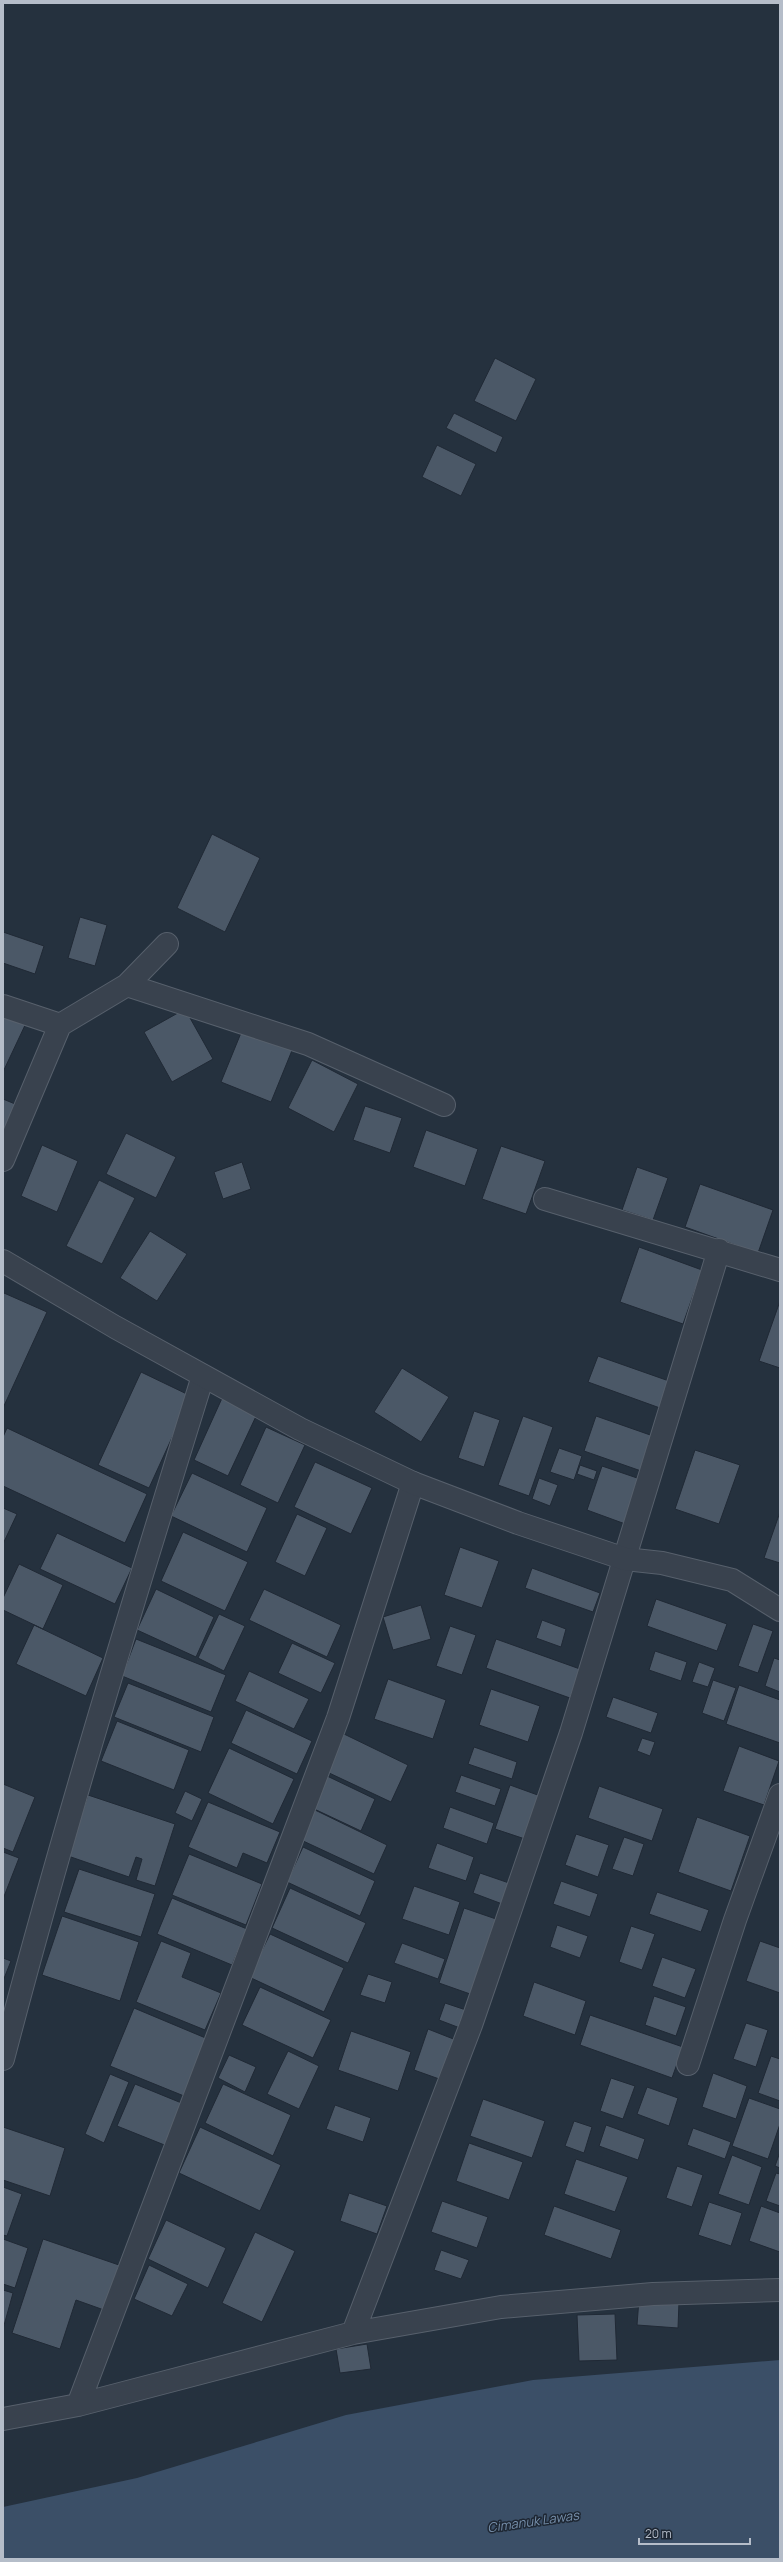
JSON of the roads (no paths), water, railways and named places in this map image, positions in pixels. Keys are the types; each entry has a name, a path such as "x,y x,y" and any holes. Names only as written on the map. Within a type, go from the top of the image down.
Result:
{"street":[{"path":"3,1160 60,1025 127,985 167,944"},
{"path":"127,985 308,1044 444,1105"},
{"path":"3,1006 60,1025"},
{"path":"544,1199 719,1250 780,1270"},
{"path":"353,2333 471,2025 571,1733 719,1250"},
{"path":"3,1260 115,1327 300,1429 413,1483 518,1523 625,1559 662,1563 732,1580 780,1610"},
{"path":"3,2059 28,1963 123,1632 203,1376"},
{"path":"78,2405 338,1718 413,1483"},
{"path":"688,2064 780,1795"},
{"path":"3,2419 78,2405 353,2333 516,2306 653,2294 780,2290"}],"water":[{"name":"Cimanuk Lawas","path":"780,2360 780,2559 3,2559 3,2507 137,2478 346,2415 533,2380"}]}
